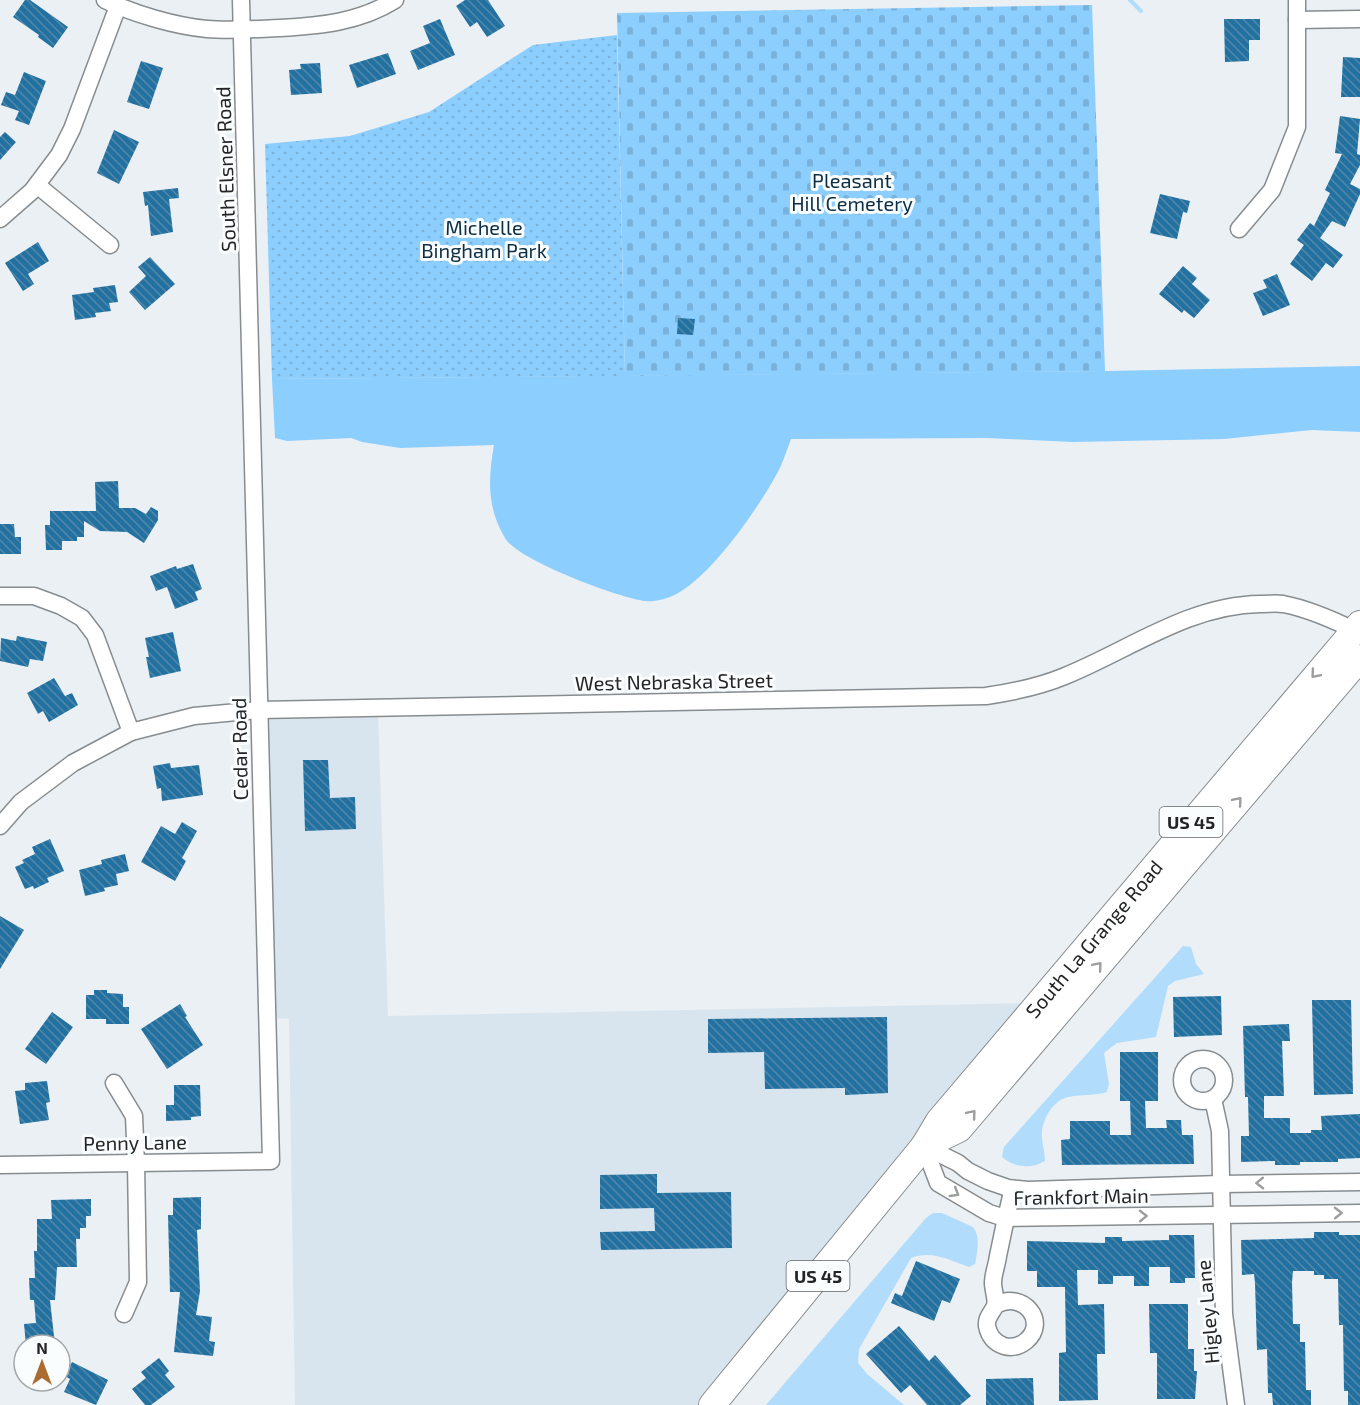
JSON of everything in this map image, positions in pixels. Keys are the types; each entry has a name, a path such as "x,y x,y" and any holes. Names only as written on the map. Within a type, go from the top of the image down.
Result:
{"main road":[{"name":"South La Grange Road","path":"712,1405 924,1146 939,1120 1358,629"},
{"name":"South La Grange Road","path":"924,1146 960,1129 1360,658"}],"street":[{"name":"South Elsner Road","path":"241,0 251,336"},
{"path":"0,219 37,185 59,155 72,129 112,3 159,19 204,29 242,30 344,22 365,15 395,0"},
{"path":"1239,229 1272,190 1298,127 1297,0"},
{"path":"1298,20 1360,18"},
{"path":"37,185 110,245"},
{"name":"Cedar Road","path":"251,336 271,1161"},
{"path":"0,597 34,596 62,606 82,618 95,635 130,732"},
{"name":"West Nebraska Street","path":"0,826 21,802 73,763 130,732 194,716 259,710 986,696 1030,688 1066,676 1162,629 1199,615 1240,604 1282,604 1358,629"},
{"path":"114,1083 134,1116 138,1282 124,1314"},
{"name":"Higley Lane","path":"1213,1099 1220,1131 1224,1314 1236,1405"},
{"name":"Frankfort Main","path":"924,1146 988,1181 1013,1189 1360,1182"},
{"name":"Frankfort Main","path":"924,1146 938,1183 989,1213 1005,1218 1360,1213"},
{"name":"Penny Lane","path":"0,1166 271,1161"},
{"path":"996,1305 993,1283 1013,1189"}],"shaded area":[{"path":"378,711 388,1016 1033,1003 705,1405 295,1405 289,1019 270,1018 263,713"},
{"path":"1183,946 1191,947 1196,964 1204,974 1175,981 1168,986 1156,1037 1117,1043 1104,1053 1109,1084 1107,1092 1069,1097 1054,1105 1047,1115 1042,1132 1045,1161 1023,1166 1002,1157 1004,1147"},
{"path":"933,1213 942,1213 973,1227 978,1240 975,1264 969,1267 933,1255 911,1258 859,1349 858,1363 867,1374 904,1405 766,1405 926,1218"}],"green space":[{"name":"Pleasant Hill Cemetery","path":"1092,5 1105,371 625,376 617,13"},
{"name":"Michelle Bingham Park","path":"617,35 625,376 272,379 265,144 350,136 429,112 533,45"},
{"path":"1360,366 1360,432 1312,430 1224,439 1072,442 987,438 791,439 780,468 767,491 743,527 713,564 682,591 667,598 650,601 592,586 548,567 513,547 499,527 492,504 490,481 494,445 400,448 351,438 287,441 275,438 272,379 1105,371"}],"building":[{"path":"25,0 30,0 68,27 53,48 13,17"},
{"path":"465,0 488,0 505,26 487,37 477,22 470,27 456,6"},
{"path":"440,19 455,55 418,70 410,51 430,43 423,26"},
{"path":"1224,19 1260,19 1260,40 1249,40 1249,61 1225,62"},
{"path":"388,53 396,74 357,88 349,65"},
{"path":"1343,57 1360,58 1360,97 1341,97"},
{"path":"141,61 163,68 149,109 127,102"},
{"path":"320,63 322,93 291,95 289,70 301,69 300,64"},
{"path":"24,72 46,81 29,125 15,120 19,111 1,105 6,92 15,95"},
{"path":"1340,116 1360,119 1357,154 1360,155 1360,165 1350,184 1360,189 1360,194 1345,227 1332,221 1320,238 1343,255 1333,268 1326,263 1312,281 1290,264 1304,245 1297,240 1310,223 1314,226 1330,193 1325,190 1342,154 1335,153"},
{"path":"114,130 139,142 119,184 97,173"},
{"path":"5,132 16,142 0,160 0,137"},
{"path":"178,188 179,198 169,199 173,232 151,236 148,205 145,206 143,192"},
{"path":"1160,194 1190,201 1187,213 1183,212 1177,239 1150,233"},
{"path":"38,242 49,261 28,274 34,284 23,291 5,263"},
{"path":"150,257 175,284 145,310 129,292 146,276 138,267"},
{"path":"1183,266 1197,278 1192,284 1210,300 1194,318 1184,310 1182,313 1159,294"},
{"path":"1277,274 1290,305 1263,316 1253,293 1267,288 1263,280"},
{"path":"115,285 118,302 109,303 111,311 95,313 96,317 75,320 72,295 94,292 93,288"},
{"path":"678,318 695,319 693,335 677,334"},
{"path":"118,481 119,508 135,508 146,514 151,507 158,511 158,520 144,543 127,532 100,531 84,521 84,537 77,537 77,541 62,541 62,550 46,550 45,525 50,525 50,511 96,511 95,482"},
{"path":"0,524 14,524 15,537 21,537 21,554 0,554"},
{"path":"193,564 202,589 195,592 198,600 175,609 167,587 156,591 150,576 176,566 177,569"},
{"path":"173,632 181,671 150,678 145,638"},
{"path":"17,636 47,642 43,661 30,659 28,667 0,661 1,638 16,641"},
{"path":"54,678 65,696 72,693 78,705 49,722 43,711 38,714 27,693"},
{"path":"303,760 328,760 330,798 355,797 356,829 305,831"},
{"path":"170,763 171,768 199,765 203,795 162,801 161,788 157,789 153,766"},
{"path":"182,822 197,831 182,858 186,861 175,881 141,862 161,826 175,834"},
{"path":"50,839 64,871 47,878 49,882 34,889 33,886 25,889 15,867 24,863 22,860 35,854 32,847"},
{"path":"125,854 129,871 116,874 118,885 85,896 79,870 102,864 101,860"},
{"path":"0,916 24,930 0,969"},
{"path":"94,990 123,994 123,1007 129,1007 129,1024 106,1024 106,1019 86,1019 86,995 94,995"},
{"path":"1221,996 1222,1035 1174,1037 1173,997"},
{"path":"1312,1000 1351,1000 1353,1094 1314,1095"},
{"path":"180,1004 187,1016 185,1017 203,1045 167,1069 141,1029"},
{"path":"52,1012 73,1027 46,1064 25,1049"},
{"path":"887,1017 888,1093 845,1095 845,1088 765,1089 764,1052 708,1053 708,1019"},
{"path":"1289,1024 1290,1041 1282,1041 1284,1096 1264,1096 1264,1118 1290,1118 1290,1133 1311,1133 1311,1130 1322,1130 1321,1116 1360,1114 1360,1158 1338,1159 1338,1162 1300,1162 1300,1165 1275,1165 1275,1161 1241,1162 1241,1136 1249,1136 1248,1097 1245,1097 1243,1026"},
{"path":"1120,1052 1158,1052 1158,1101 1145,1101 1146,1128 1167,1128 1166,1120 1181,1120 1182,1135 1193,1135 1194,1164 1062,1165 1061,1140 1070,1139 1070,1121 1110,1121 1110,1135 1131,1135 1130,1101 1120,1101"},
{"path":"47,1081 50,1102 46,1103 49,1120 20,1124 15,1091 25,1090 25,1083"},
{"path":"174,1085 200,1085 201,1116 191,1117 191,1120 166,1121 166,1105 174,1105"},
{"path":"657,1174 657,1193 731,1192 732,1248 601,1250 600,1232 655,1231 654,1208 600,1209 600,1175"},
{"path":"201,1197 201,1229 197,1230 200,1291 196,1315 212,1317 209,1341 215,1342 213,1356 174,1352 180,1292 170,1292 168,1215 173,1215 173,1198"},
{"path":"91,1199 91,1216 86,1216 86,1228 80,1228 80,1239 76,1239 77,1267 57,1267 55,1300 50,1300 54,1333 25,1333 24,1324 36,1323 34,1300 30,1300 29,1278 35,1278 34,1251 37,1251 37,1219 52,1219 51,1200"},
{"path":"1314,1232 1360,1235 1360,1405 1348,1405 1348,1391 1344,1391 1343,1325 1339,1325 1338,1279 1324,1279 1324,1275 1314,1275 1314,1271 1293,1271 1292,1282 1293,1324 1300,1324 1300,1342 1305,1342 1306,1390 1311,1390 1311,1405 1273,1405 1272,1393 1268,1393 1267,1349 1257,1350 1254,1274 1242,1275 1241,1240 1314,1238"},
{"path":"1169,1235 1194,1235 1195,1278 1185,1278 1185,1283 1170,1283 1170,1267 1149,1267 1149,1286 1134,1286 1134,1276 1113,1276 1113,1284 1098,1284 1098,1270 1077,1270 1078,1305 1104,1304 1105,1354 1097,1354 1098,1400 1059,1401 1059,1353 1066,1352 1065,1287 1037,1287 1037,1271 1027,1271 1027,1241 1105,1243 1105,1237 1122,1237 1122,1241 1169,1240"},
{"path":"916,1261 960,1279 950,1303 942,1300 934,1321 891,1303 895,1293 902,1296"},
{"path":"1149,1304 1188,1304 1188,1349 1194,1349 1194,1371 1197,1371 1195,1399 1157,1399 1157,1353 1150,1353"},
{"path":"899,1326 929,1361 935,1355 971,1396 960,1405 927,1405 910,1385 901,1393 866,1354"},
{"path":"159,1358 169,1371 165,1375 175,1387 151,1405 145,1405 132,1389 146,1378 141,1372"},
{"path":"72,1362 108,1380 96,1405 66,1393 72,1393"},
{"path":"1033,1378 1034,1405 986,1405 986,1379"}],"waterway":[{"path":"1130,0 1141,11"}]}
